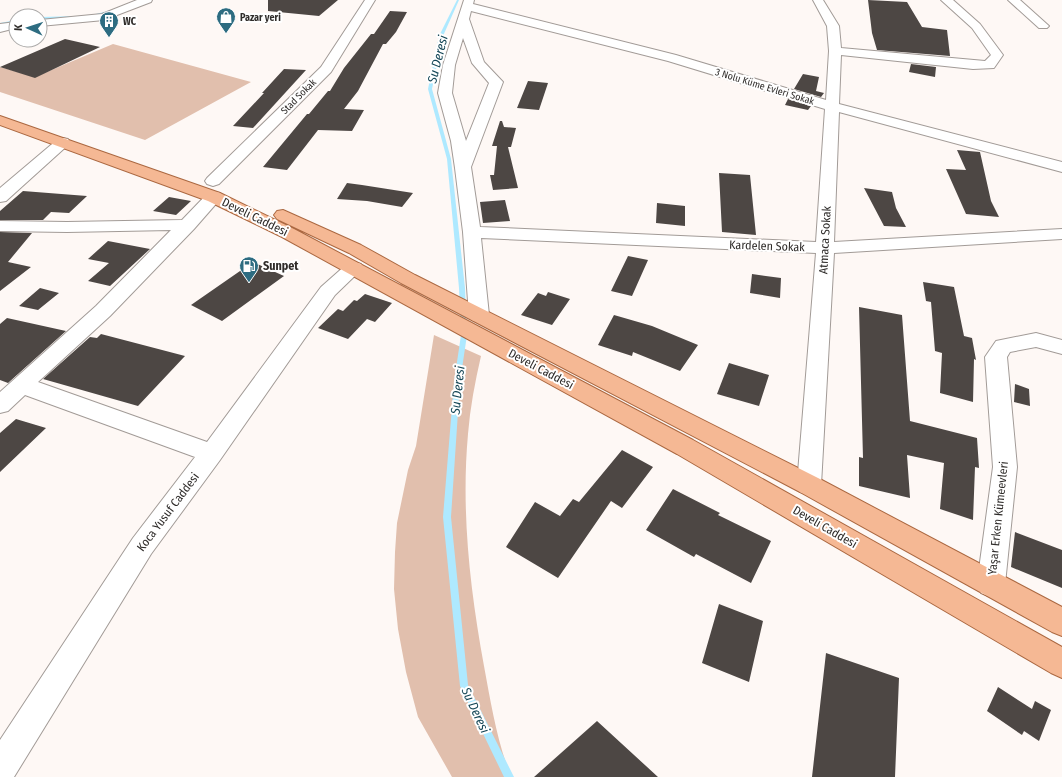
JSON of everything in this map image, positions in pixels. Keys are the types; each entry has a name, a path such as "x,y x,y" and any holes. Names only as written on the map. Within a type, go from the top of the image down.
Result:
{"main road":[{"name":"Develi Caddesi","path":"0,107 214,189 355,249 441,305"},
{"name":"Develi Caddesi","path":"0,120 63,142 214,189 288,233 354,268 473,319 809,485 1062,622"},
{"name":"Develi Caddesi","path":"473,319 685,447 1062,663"}],"street":[{"path":"48,22 104,16 147,0"},
{"name":"Stad Sokak","path":"0,405 103,311 188,225 214,189 326,69 370,0"},
{"name":"Atmaca Sokak","path":"809,485 826,248 835,51 834,26 818,0"},
{"path":"835,51 989,66 997,55 976,26 946,0"},
{"path":"1012,0 1043,26"},
{"path":"463,168 496,82 478,62 466,8"},
{"path":"466,8 449,65 445,94 458,141 472,232 473,319"},
{"name":"3 Nolu Küme Evleri Sokak","path":"466,8 672,58 832,106 1062,167"},
{"path":"0,197 63,142"},
{"path":"0,226 67,227 188,225"},
{"name":"Kardelen Sokak","path":"472,232 826,248 1062,234"},
{"name":"Koca Yusuf Caddesi","path":"0,769 142,546 212,453 328,291 354,268"},
{"name":"Yaşar Erken Kümeevleri","path":"991,584 1005,467 996,357 1003,346 1036,340 1062,347"},
{"path":"22,385 212,453"}],"shaded area":[{"path":"113,44 251,82 145,140 0,92 0,67 35,77"},
{"path":"434,335 481,356 470,414 466,463 466,521 468,550 479,637 489,694 498,736 511,777 452,777 418,717 406,672 398,629 394,589 397,523 408,470 416,446"}],"building":[{"path":"268,0 338,0 319,16 268,11"},
{"path":"868,0 907,2 922,27 947,30 950,56 877,50 872,33"},
{"path":"390,11 407,12 396,32 386,44 383,44 358,91 344,109 364,110 352,131 318,130 287,170 263,167 307,114 309,114 328,91 330,91 344,68 371,34 374,34"},
{"path":"65,39 100,47 35,78 0,67 44,48 48,48 48,46"},
{"path":"911,64 936,67 935,77 909,72"},
{"path":"284,69 306,70 253,128 233,126 264,93 262,93"},
{"path":"803,74 819,77 816,91 824,93 821,97 794,89"},
{"path":"528,81 548,83 539,110 517,108"},
{"path":"788,99 811,106 808,110 785,105"},
{"path":"500,121 502,121 504,127 516,128 511,147 508,147 518,188 493,190 490,175 494,175 497,146 492,146"},
{"path":"957,150 980,152 991,201 999,217 966,214 946,169 966,170"},
{"path":"719,173 750,175 756,235 722,232"},
{"path":"347,183 413,193 402,207 367,201 337,199"},
{"path":"864,188 892,192 896,208 906,227 884,226"},
{"path":"23,191 87,196 69,213 51,212 43,220 0,220 0,211"},
{"path":"169,197 191,201 176,215 153,211"},
{"path":"505,200 510,221 483,223 480,202"},
{"path":"657,203 685,206 685,226 656,223"},
{"path":"0,232 32,233 8,262 31,267 0,291"},
{"path":"108,241 150,249 110,286 88,281 109,263 88,259"},
{"path":"628,256 648,260 632,296 611,291"},
{"path":"253,262 284,276 222,321 191,305"},
{"path":"752,274 781,278 780,298 750,293"},
{"path":"923,282 954,287 964,336 972,338 976,360 974,359 973,402 940,393 942,353 935,351 931,302 926,301"},
{"path":"40,288 59,293 38,310 19,306"},
{"path":"548,292 570,299 552,325 521,315 538,293 546,296"},
{"path":"365,294 392,303 375,322 367,319 348,339 318,328 338,309 343,311 354,300 357,301"},
{"path":"859,307 902,315 910,421 977,438 979,468 975,467 973,520 940,509 944,463 907,455 910,498 859,486 859,457 863,458"},
{"path":"614,315 652,326 698,345 680,371 633,352 632,356 598,345"},
{"path":"7,318 66,331 8,383 0,380 0,324"},
{"path":"101,334 185,356 138,406 43,379 90,337 97,338"},
{"path":"729,363 769,375 759,406 717,394"},
{"path":"1015,384 1029,389 1030,406 1014,402"},
{"path":"16,419 46,428 0,472 0,433"},
{"path":"622,450 653,467 622,508 611,501 558,578 506,547 535,502 560,516 573,499 579,502"},
{"path":"673,489 720,513 718,515 771,541 751,583 696,554 694,557 646,530"},
{"path":"1015,532 1062,550 1062,588 1011,567"},
{"path":"719,604 763,621 749,682 702,663"},
{"path":"826,653 899,678 895,777 812,777"},
{"path":"998,687 1032,709 1035,701 1051,710 1039,741 1024,731 1022,735 987,711"},
{"path":"597,721 658,777 534,777"}],"waterway":[{"name":"Su Deresi","path":"458,0 441,36 430,89 449,159 462,288 464,335 457,382 447,517 464,686 509,777"},
{"path":"90,16 112,11"},
{"path":"48,18 78,17"},
{"path":"0,24 8,22"}],"place":[{"name":"Pazar yeri","path":"226,34"},
{"name":"WC","path":"109,38"},
{"name":"Sunpet","path":"249,283"}]}
